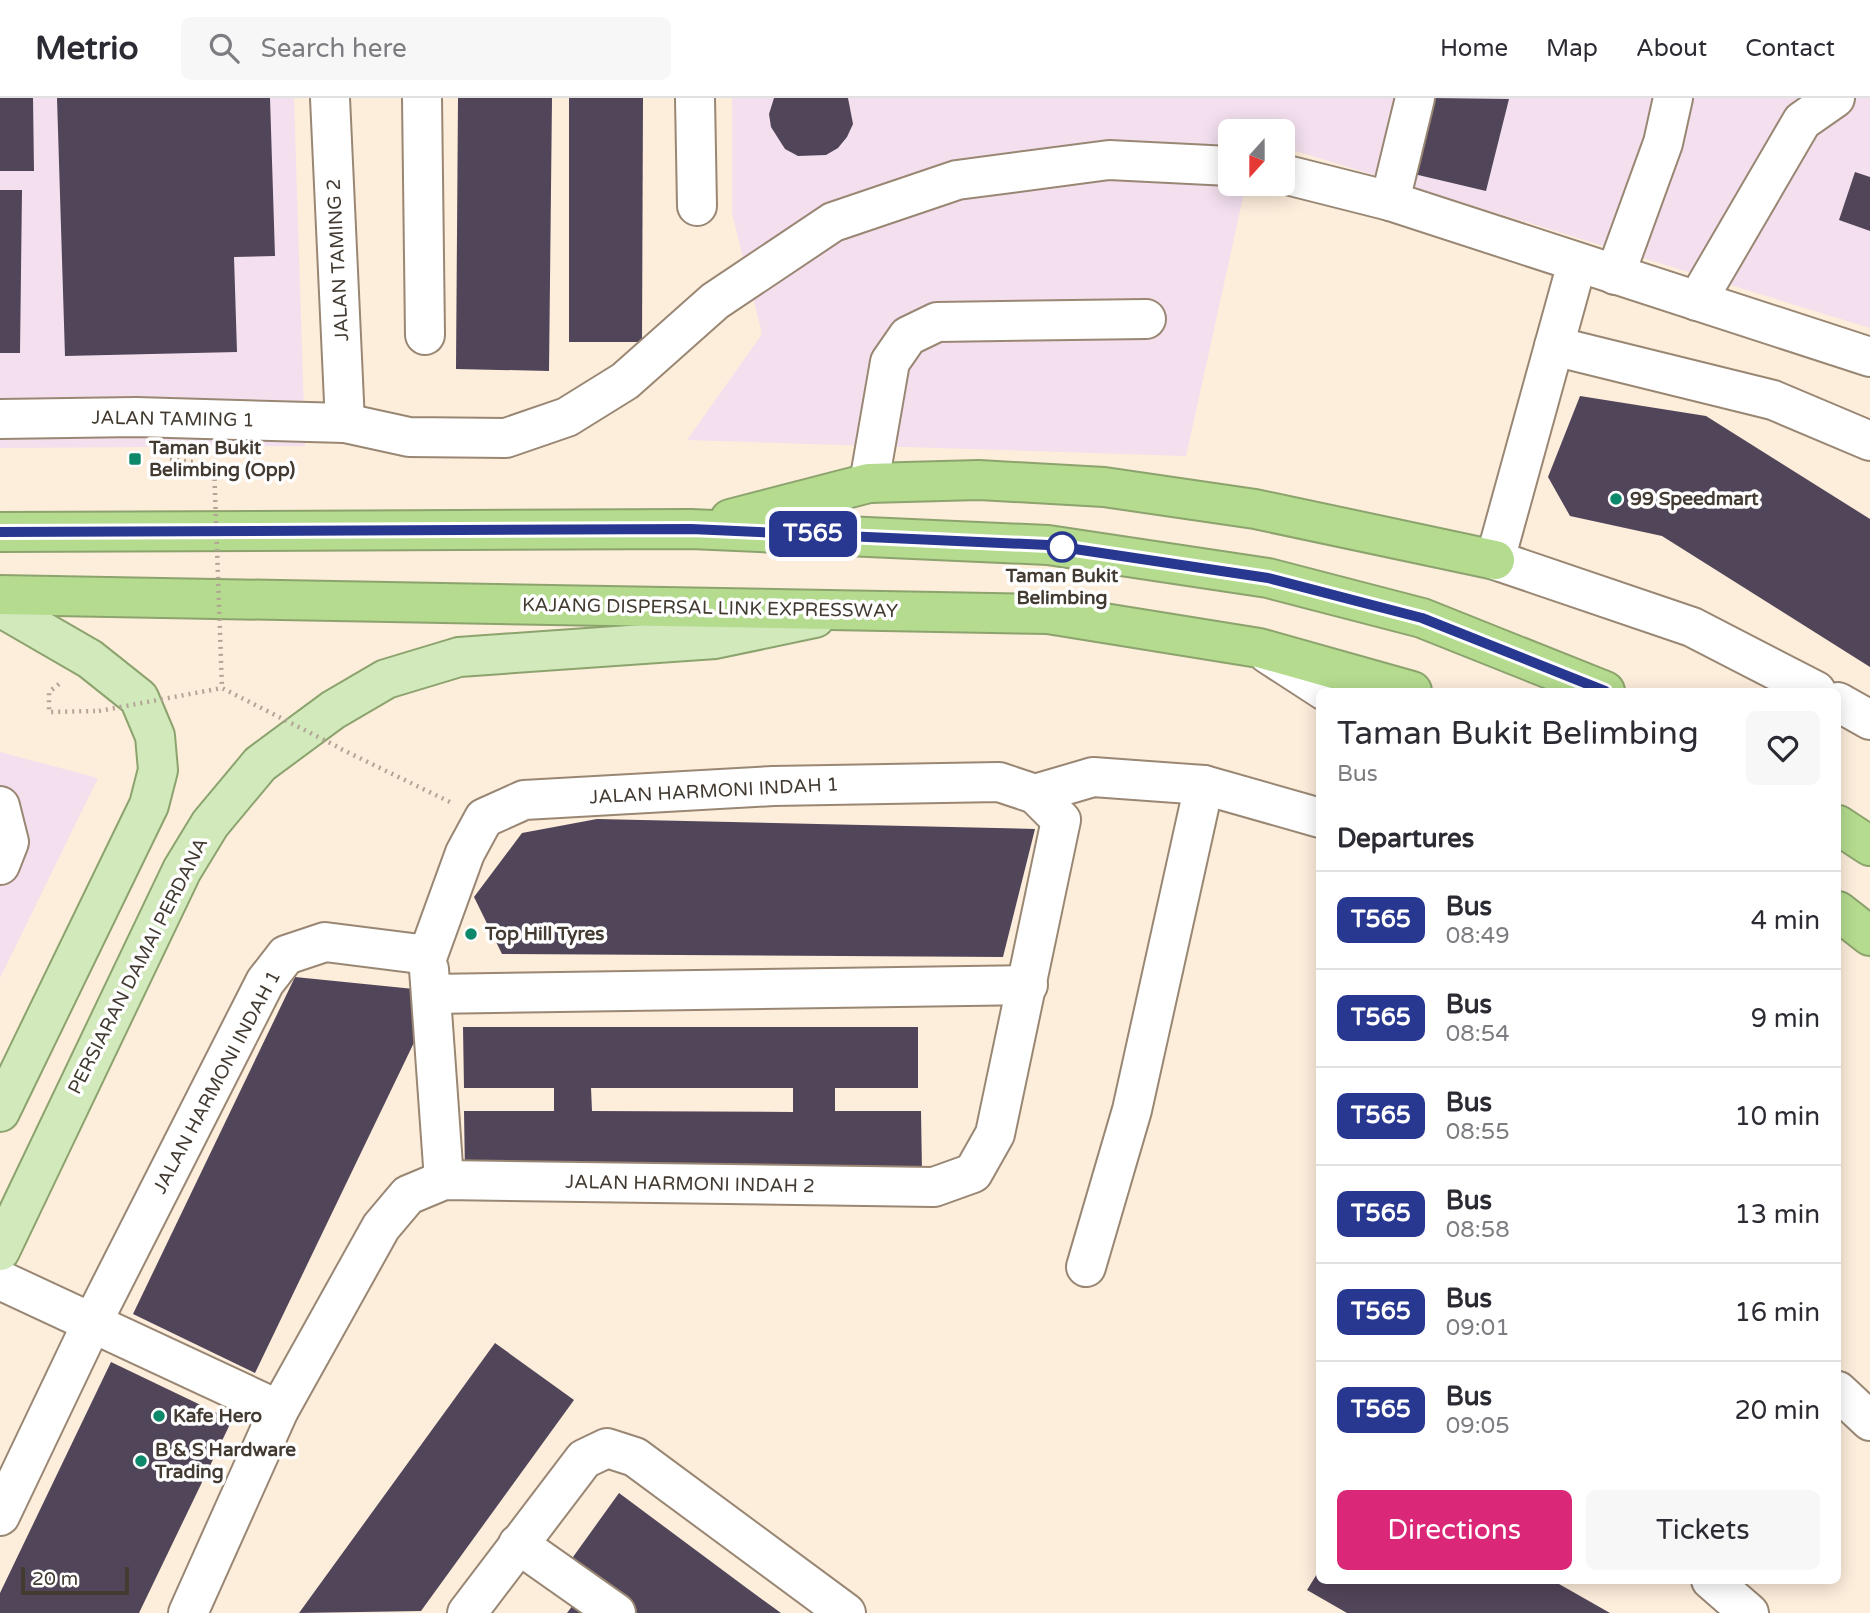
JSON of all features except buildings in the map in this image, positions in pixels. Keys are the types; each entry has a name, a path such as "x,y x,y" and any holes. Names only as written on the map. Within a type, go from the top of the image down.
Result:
{"highway":[{"path":"691,529 869,483 979,480 1104,486 1255,509 1495,560"},
{"path":"0,532 691,529 1048,545 1268,578 1422,618 1597,688"},
{"name":"KAJANG DISPERSAL LINK EXPRESSWAY","path":"0,595 1048,614 1259,648 1401,688"},
{"path":"1841,827 1870,846"},
{"path":"1841,913 1870,936"}],"main road":[{"path":"0,607 90,659 139,698 155,736 158,770 149,805 0,1112"},
{"name":"PERSIARAN DAMAI PERDANA","path":"0,1251 182,870 210,824 260,764 333,710 386,679 458,657 715,639 851,610"}],"street":[{"name":"JALAN TAMING 2","path":"330,98 345,423"},
{"path":"422,98 425,335"},
{"path":"695,98 697,206"},
{"path":"1390,201 1415,98"},
{"path":"1615,275 1663,142 1673,98"},
{"path":"1697,301 1802,121 1836,98"},
{"name":"JALAN TAMING 1","path":"0,419 136,417 345,423 409,437 506,438 567,417 625,381 715,301 833,222 957,180 1109,160 1218,165"},
{"path":"1295,177 1390,201 1870,357"},
{"path":"1577,263 1495,560 1692,627 1810,688"},
{"path":"869,483 890,362 908,336 937,321 1146,319"},
{"path":"1554,346 1773,400 1870,441"},
{"path":"1259,648 1320,688"},
{"path":"1841,704 1870,720"},
{"path":"431,994 1028,985 1048,807 1093,777 1204,785 1316,817"},
{"name":"JALAN HARMONI INDAH 1","path":"484,818 524,800 773,786 999,782 1048,807"},
{"path":"1086,1266 1132,1110 1204,785"},
{"path":"0,806 9,842 0,865"},
{"path":"444,1180 428,955 465,853 484,818"},
{"name":"JALAN HARMONI INDAH 1","path":"0,1516 92,1323 265,982 286,955 325,942 428,955"},
{"name":"JALAN HARMONI INDAH 2","path":"279,1410 381,1227 408,1195 444,1180 934,1188 973,1173 995,1134 1028,985"},
{"path":"0,1280 279,1410 188,1613"},
{"path":"1841,1394 1870,1421"},
{"path":"467,1613 584,1459 607,1448 635,1457 846,1613"},
{"path":"518,1544 615,1613"},
{"path":"1716,1584 1749,1613"}],"path":[{"path":"163,457 214,465 222,688"},
{"path":"90,659 48,692 49,712 99,711 222,688 484,818"}],"shaded area":[{"path":"0,98 294,98 305,446 0,448"},
{"path":"732,98 1870,98 1870,328 1295,151 1295,119 1218,119 1218,196 1243,196 1186,456 687,440 762,334 732,213"},
{"path":"0,752 98,778 0,978"}],"bus line":[{"name":"T565","path":"0,532 691,529 1048,545 1268,578 1422,618 1597,688"}],"place":[{"name":"Taman Bukit Belimbing (Opp)","path":"135,459"},
{"name":"99 Speedmart","path":"1616,499"},
{"name":"Taman Bukit Belimbing","path":"1062,547"},
{"name":"Top Hill Tyres","path":"471,934"},
{"name":"Kafe Hero","path":"159,1416"},
{"name":"B & S Hardware Trading","path":"141,1461"}]}
